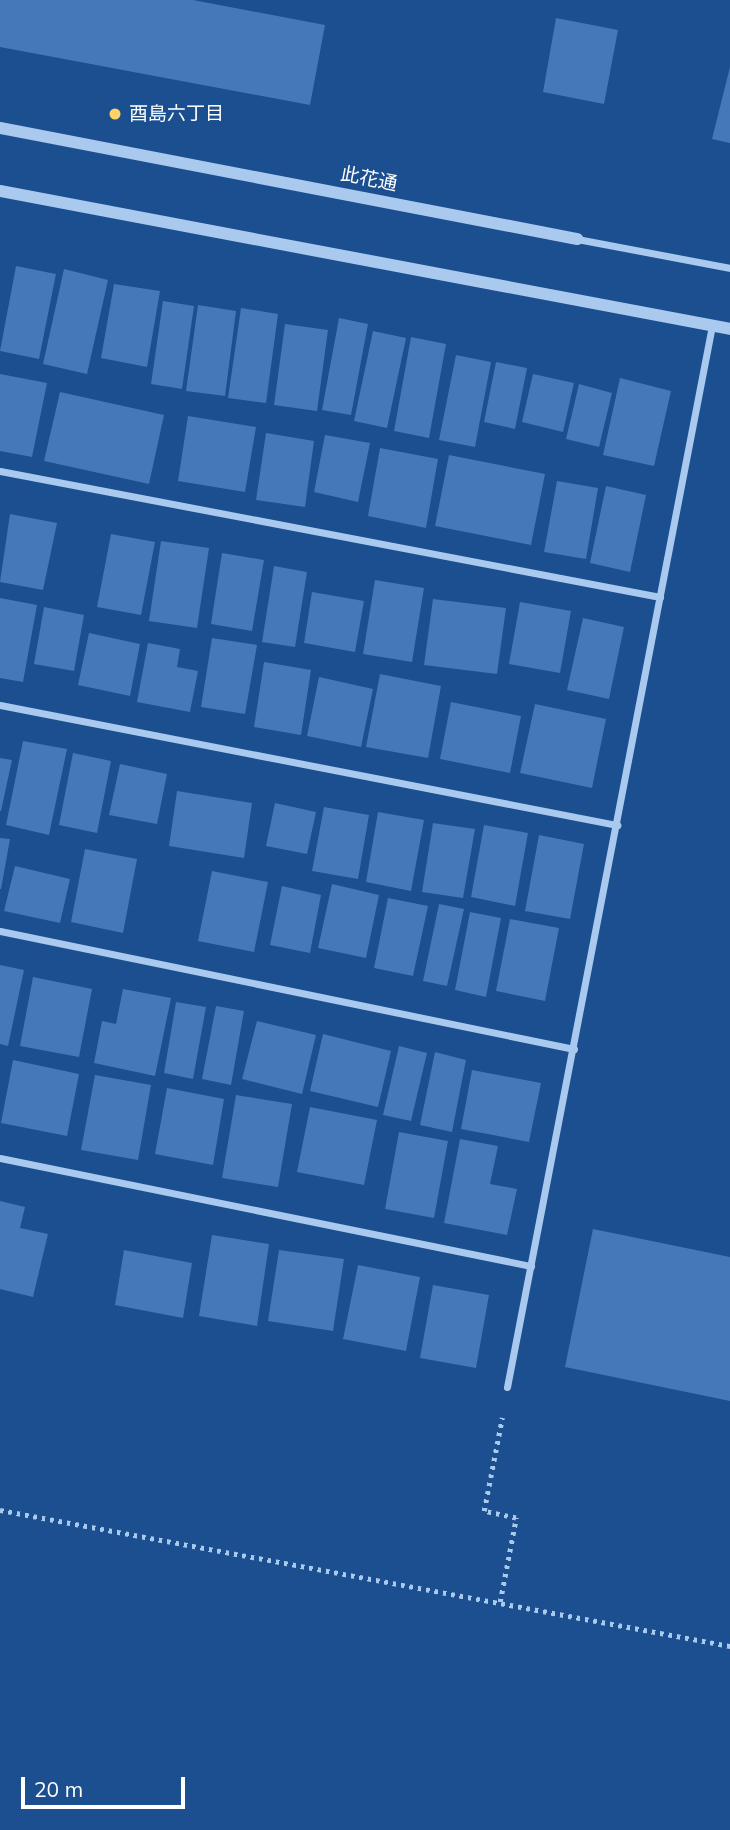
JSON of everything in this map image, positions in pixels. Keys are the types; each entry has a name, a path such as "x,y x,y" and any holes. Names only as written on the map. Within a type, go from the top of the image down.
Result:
{"street":[{"name":"此花通","path":"0,128 730,268"},
{"path":"0,191 730,328"},
{"path":"508,1387 712,325"},
{"path":"0,471 660,597"},
{"path":"0,705 617,825"},
{"path":"0,931 574,1049"},
{"path":"0,1158 531,1266"}],"path":[{"path":"500,1602 516,1518 484,1511 508,1387"},
{"path":"0,1510 730,1646"}],"building":[{"path":"0,0 193,0 325,25 310,105 0,47"},
{"path":"556,18 618,30 604,104 543,92"},
{"path":"730,67 730,143 712,139"},
{"path":"16,266 56,274 39,359 0,351"},
{"path":"64,269 108,280 87,374 43,364"},
{"path":"114,284 160,291 147,367 101,358"},
{"path":"163,301 194,306 182,389 151,384"},
{"path":"198,305 236,311 225,396 186,391"},
{"path":"241,308 278,314 266,403 228,398"},
{"path":"339,318 368,324 351,415 322,410"},
{"path":"285,324 328,330 317,411 274,405"},
{"path":"373,331 406,338 387,428 354,421"},
{"path":"411,337 446,344 429,438 394,431"},
{"path":"456,355 491,362 475,447 439,440"},
{"path":"496,362 527,368 515,429 484,422"},
{"path":"0,374 47,383 32,457 0,451"},
{"path":"533,374 574,383 563,432 522,422"},
{"path":"620,378 671,391 654,466 603,455"},
{"path":"579,384 612,393 599,447 566,439"},
{"path":"60,392 164,415 149,484 44,461"},
{"path":"188,416 256,427 245,492 178,481"},
{"path":"266,433 314,441 305,507 256,500"},
{"path":"325,435 370,443 358,502 314,492"},
{"path":"380,448 438,459 426,528 368,516"},
{"path":"449,455 545,474 531,545 435,526"},
{"path":"557,481 598,488 586,559 544,552"},
{"path":"606,486 646,495 630,572 590,563"},
{"path":"10,514 57,523 43,590 0,582"},
{"path":"111,534 155,542 141,615 97,607"},
{"path":"161,541 209,548 197,628 149,621"},
{"path":"222,553 264,560 252,631 211,624"},
{"path":"274,566 307,572 295,647 262,642"},
{"path":"375,580 424,588 412,662 363,654"},
{"path":"312,592 364,601 355,652 304,643"},
{"path":"0,598 37,605 23,682 0,678"},
{"path":"433,599 506,608 497,674 424,665"},
{"path":"520,602 571,611 560,673 509,664"},
{"path":"44,607 84,615 74,671 34,664"},
{"path":"583,618 624,627 609,699 567,690"},
{"path":"89,633 140,644 130,696 78,685"},
{"path":"212,638 257,645 245,714 201,707"},
{"path":"148,643 180,649 177,667 198,671 190,712 137,702"},
{"path":"264,662 311,670 301,735 254,727"},
{"path":"380,674 441,686 428,758 366,747"},
{"path":"319,677 373,689 361,747 307,736"},
{"path":"451,702 521,716 510,773 440,759"},
{"path":"535,704 606,719 592,788 520,773"},
{"path":"23,741 67,749 49,835 6,825"},
{"path":"73,753 111,761 97,833 59,825"},
{"path":"0,758 12,760 1,811 0,811"},
{"path":"120,764 167,774 157,824 109,815"},
{"path":"177,791 252,803 244,858 169,846"},
{"path":"275,803 316,812 307,854 266,846"},
{"path":"324,807 369,815 358,879 312,871"},
{"path":"378,812 424,820 411,891 366,882"},
{"path":"433,823 475,829 463,898 422,892"},
{"path":"484,825 528,833 515,906 471,897"},
{"path":"539,835 584,844 570,919 525,911"},
{"path":"0,838 10,839 1,889 0,889"},
{"path":"85,849 137,859 123,933 71,922"},
{"path":"15,866 70,879 60,923 4,911"},
{"path":"212,871 268,882 254,952 198,941"},
{"path":"332,884 379,895 366,958 318,948"},
{"path":"282,886 321,895 310,953 270,945"},
{"path":"388,898 428,906 413,976 374,968"},
{"path":"439,904 464,909 447,986 423,981"},
{"path":"470,912 501,918 486,997 455,990"},
{"path":"510,919 559,928 545,1001 496,991"},
{"path":"0,965 24,970 8,1046 0,1044"},
{"path":"33,977 92,989 79,1057 20,1046"},
{"path":"123,989 171,998 155,1076 94,1063 102,1021 116,1024"},
{"path":"176,1002 206,1007 193,1079 164,1073"},
{"path":"216,1006 244,1011 231,1085 202,1079"},
{"path":"257,1021 316,1035 302,1094 242,1079"},
{"path":"323,1034 391,1051 378,1107 310,1091"},
{"path":"399,1046 427,1053 411,1121 383,1115"},
{"path":"435,1052 466,1060 452,1132 420,1125"},
{"path":"13,1060 79,1074 67,1136 1,1123"},
{"path":"472,1070 541,1083 529,1142 461,1129"},
{"path":"95,1075 151,1085 138,1160 81,1150"},
{"path":"167,1088 224,1099 213,1165 155,1154"},
{"path":"236,1095 292,1104 278,1187 222,1178"},
{"path":"310,1107 377,1120 364,1185 297,1172"},
{"path":"399,1132 448,1141 434,1218 385,1209"},
{"path":"460,1139 498,1146 490,1184 517,1189 507,1235 444,1223"},
{"path":"0,1201 25,1207 20,1228 48,1234 33,1297 0,1289"},
{"path":"593,1229 730,1257 730,1401 565,1367"},
{"path":"212,1235 269,1244 257,1326 199,1316"},
{"path":"124,1250 192,1263 183,1318 115,1305"},
{"path":"279,1250 344,1259 333,1331 268,1321"},
{"path":"358,1265 420,1277 406,1351 343,1339"},
{"path":"433,1285 489,1295 476,1368 420,1358"}],"place":[{"name":"酉島六丁目","path":"115,114"}]}
